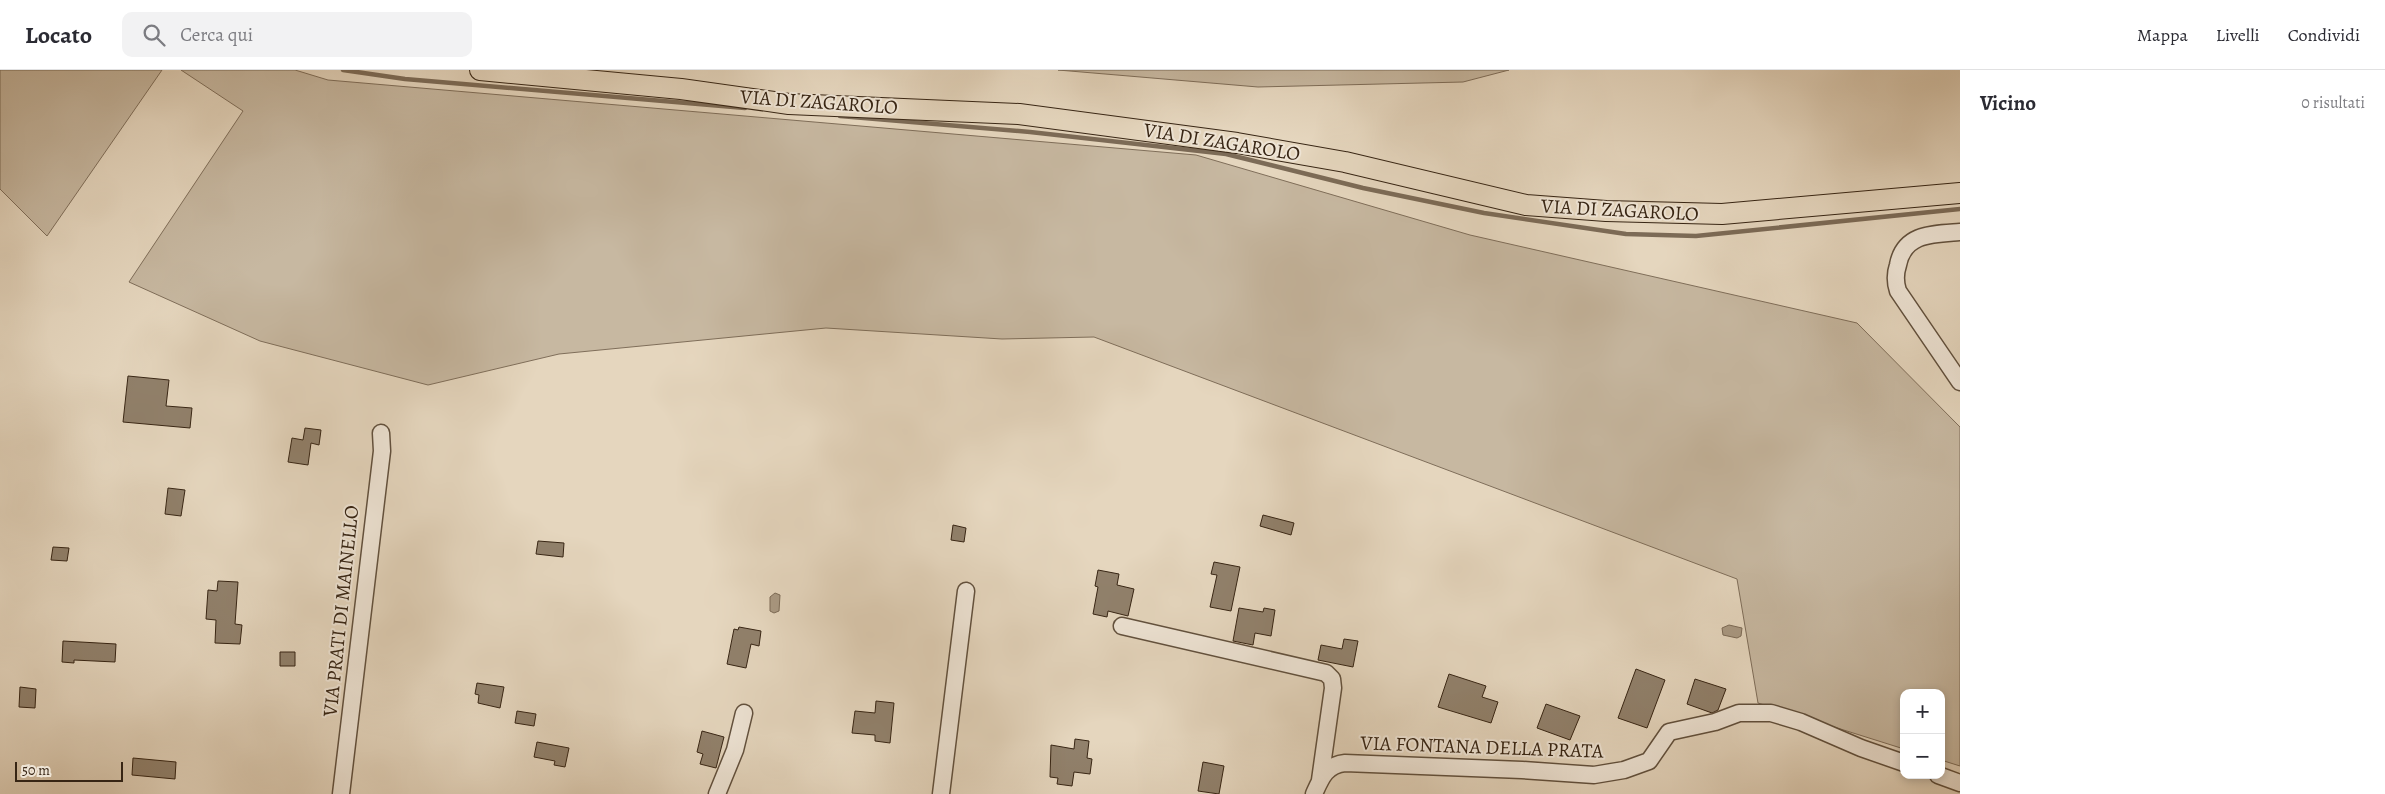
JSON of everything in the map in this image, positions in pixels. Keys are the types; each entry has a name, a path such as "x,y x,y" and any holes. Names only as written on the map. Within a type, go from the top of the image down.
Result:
{"main road":[{"name":"VIA DI ZAGAROLO","path":"480,70 681,89 789,104 1019,114 1247,144 1345,162 1526,205 1606,211 1722,214 1960,193"}],"street":[{"path":"1960,232 1933,234 1909,243 1901,253 1896,275 1898,292 1960,382"},
{"name":"VIA PRATI DI MAINELLO","path":"341,794 382,451 381,433"},
{"path":"941,794 966,591"},
{"path":"1122,626 1317,669 1326,673 1332,679 1333,688 1317,787"},
{"name":"VIA FONTANA DELLA PRATA","path":"1317,787 1333,766 1350,763 1522,770 1580,776 1610,773 1649,761 1670,732 1715,722 1742,712 1771,713 1785,717 1900,762"},
{"path":"717,794 735,750 744,713"},
{"path":"1945,778 1960,783"}],"shaded area":[{"path":"0,70 162,70 47,236 0,189"},
{"path":"181,70 295,70 328,80 1196,155 1470,235 1857,323 1960,427 1960,766 1945,761 1945,689 1900,689 1900,748 1758,703 1737,579 1094,337 1002,339 826,328 559,354 428,385 260,341 129,282 243,111"},
{"path":"1058,70 1509,70 1463,82 1258,87"},
{"path":"775,593 780,595 779,611 774,613 770,611 770,597"},
{"path":"1729,625 1742,628 1741,636 1737,638 1723,635 1722,628"}],"building":[{"path":"128,376 169,380 166,406 192,408 190,428 123,422"},
{"path":"305,428 321,430 319,445 311,443 308,465 288,462 292,438 303,440"},
{"path":"168,488 185,490 181,516 165,514"},
{"path":"1263,515 1294,523 1291,535 1260,526"},
{"path":"953,525 966,528 964,542 951,540"},
{"path":"538,541 564,543 563,557 536,554"},
{"path":"53,547 69,548 67,561 51,560"},
{"path":"1214,562 1240,567 1231,611 1210,607 1217,575 1211,574"},
{"path":"1098,570 1119,574 1117,585 1134,589 1128,616 1108,611 1107,617 1093,614 1098,587 1095,586"},
{"path":"218,581 238,582 235,624 242,625 240,644 215,643 216,620 206,619 208,590 217,591"},
{"path":"1239,608 1263,612 1264,608 1275,610 1271,636 1255,633 1253,645 1233,641"},
{"path":"739,627 761,631 759,646 751,644 746,668 727,664 734,629 738,630"},
{"path":"1344,639 1358,641 1353,667 1318,660 1321,645 1342,649"},
{"path":"63,641 116,644 115,662 74,660 74,663 62,662"},
{"path":"280,652 295,652 295,666 280,666"},
{"path":"1636,669 1665,680 1647,728 1618,718"},
{"path":"1449,674 1486,686 1482,697 1498,702 1491,723 1438,707"},
{"path":"1695,679 1726,689 1718,710 1712,713 1687,704"},
{"path":"477,683 504,687 500,708 478,703 479,695 475,694"},
{"path":"20,687 36,689 35,708 19,707"},
{"path":"876,701 894,703 890,743 875,741 875,735 852,733 855,711 875,713"},
{"path":"1546,704 1580,716 1570,740 1537,728"},
{"path":"517,711 536,714 534,726 515,723"},
{"path":"702,731 724,737 716,768 700,764 703,754 697,752"},
{"path":"1075,739 1089,741 1087,758 1092,759 1090,774 1074,772 1072,786 1057,784 1058,778 1050,777 1051,745 1074,749"},
{"path":"537,742 569,748 565,767 554,765 555,761 534,757"},
{"path":"133,758 176,762 175,779 132,775"},
{"path":"1203,762 1224,766 1219,794 1198,791"}],"waterway":[{"path":"343,70 405,79 745,108"},
{"path":"840,116 1030,132 1226,154 1363,188 1484,213 1626,234 1696,236 1960,209"}]}
